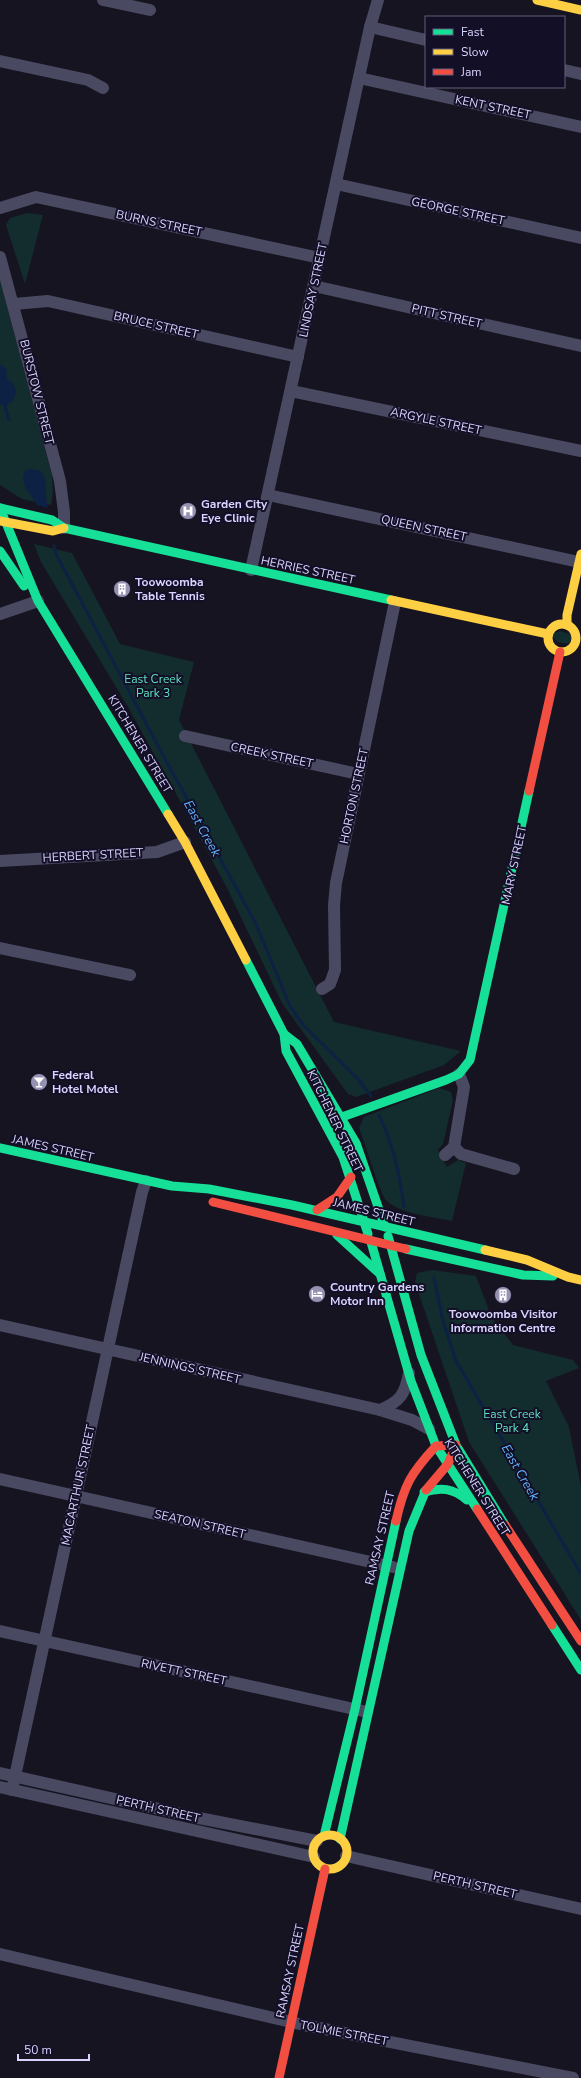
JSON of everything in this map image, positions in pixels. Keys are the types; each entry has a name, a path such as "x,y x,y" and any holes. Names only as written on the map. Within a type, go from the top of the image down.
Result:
{"main road":[{"path":"537,0 581,10"},
{"name":"HERRIES STREET","path":"0,508 52,520 64,528 396,602 548,634"},
{"name":"KITCHENER STREET","path":"0,508 2,521 38,601 185,842 284,1034 286,1051 351,1177 408,1372 436,1446 473,1506 581,1670"},
{"name":"HERRIES STREET","path":"2,521 53,531 64,528"},
{"path":"1,546 21,583 38,601"},
{"path":"567,625 567,615 580,558"},
{"path":"555,625 567,625 574,629 579,642 568,651 560,652 551,647 548,641 548,634 555,625"},
{"name":"MARY STREET","path":"459,1074 470,1060 475,1042 560,652"},
{"name":"KITCHENER STREET","path":"284,1034 297,1044 342,1117 360,1154 385,1227 421,1355 456,1445 486,1495 581,1641"},
{"path":"326,1126 342,1117 459,1074"},
{"name":"JAMES STREET","path":"0,1148 146,1181 172,1186 209,1189 259,1197 317,1210 527,1260 568,1277 581,1280"},
{"path":"317,1210 337,1197 351,1177"},
{"name":"JAMES STREET","path":"172,1186 204,1199 371,1242 523,1275 568,1277"},
{"path":"335,1233 369,1266 380,1274"},
{"path":"340,1839 399,1568 409,1531 424,1492 448,1464 456,1445 436,1446"},
{"name":"RAMSAY STREET","path":"321,1839 355,1709 402,1494 417,1466 436,1446"},
{"path":"424,1492 435,1488 450,1488 459,1492 473,1506"},
{"path":"528,1588 541,1580"},
{"path":"332,1836 340,1839 346,1849 346,1856 342,1864 337,1868 325,1868 317,1863 314,1857 313,1848 321,1839 332,1836"},
{"name":"RAMSAY STREET","path":"279,2078 325,1868"}],"street":[{"path":"103,0 150,10"},
{"name":"LINDSAY STREET","path":"251,570 375,3"},
{"path":"370,27 425,40"},
{"path":"0,61 88,80 103,88"},
{"path":"565,70 581,74"},
{"name":"KENT STREET","path":"359,78 581,127"},
{"name":"GEORGE STREET","path":"336,184 581,238"},
{"name":"BURNS STREET","path":"0,208 36,197 320,258"},
{"name":"BURSTOW STREET","path":"0,257 14,304 60,481 63,500 64,528"},
{"name":"PITT STREET","path":"314,286 581,346"},
{"name":"BRUCE STREET","path":"14,304 48,301 298,357"},
{"name":"ARGYLE STREET","path":"291,391 581,451"},
{"name":"QUEEN STREET","path":"268,495 580,558"},
{"path":"0,614 38,601"},
{"name":"HORTON STREET","path":"322,989 330,984 335,970 334,905 336,883 358,774 396,602"},
{"name":"CREEK STREET","path":"185,736 358,774"},
{"name":"HERBERT STREET","path":"0,861 157,852 185,842"},
{"path":"0,948 130,975"},
{"path":"459,1074 464,1086 450,1151 514,1169"},
{"name":"MACARTHUR STREET","path":"12,1790 142,1192 146,1181"},
{"name":"JENNINGS STREET","path":"0,1325 380,1410 412,1420 430,1429"},
{"path":"380,1410 401,1398 406,1386 408,1372"},
{"name":"SEATON STREET","path":"0,1479 399,1568"},
{"name":"RIVETT STREET","path":"0,1631 44,1642 368,1712"},
{"name":"PERTH STREET","path":"0,1773 125,1801 198,1824 314,1857"},
{"name":"PERTH STREET","path":"0,1787 122,1813 321,1839"},
{"path":"122,1813 125,1801"},
{"name":"PERTH STREET","path":"346,1856 581,1909"},
{"name":"TOLMIE STREET","path":"0,1954 291,2022 574,2078"}],"green space":[{"path":"27,213 43,215 25,284 6,225 10,218"},
{"path":"0,280 52,475 53,491 51,505 22,499 0,485"},
{"name":"East Creek Park 3","path":"34,544 72,553 120,644 194,662 179,720 334,1022 461,1051 444,1065 356,1097 348,1094 282,1003 227,888 185,810 128,707 41,562"},
{"path":"560,631 570,634 572,638 570,643 560,643 556,641 553,637 554,633"},
{"path":"439,1088 451,1092 453,1100 443,1144 438,1150 447,1167 458,1160 466,1163 452,1221 408,1212 399,1209 386,1200 376,1178 359,1128 364,1117"},
{"name":"East Creek Park 4","path":"432,1270 476,1276 492,1318 513,1345 573,1360 579,1368 546,1381 569,1427 581,1486 581,1620 469,1442 415,1282 417,1273"}],"water":[{"path":"0,364 6,369 7,379 14,385 16,391 13,400 7,405 0,405"},
{"path":"31,469 41,471 45,480 48,508 37,505 26,489 23,480 24,475 26,470"}],"waterway":[{"name":"East Creek","path":"4,403 9,420"},
{"name":"East Creek","path":"54,546 56,554 164,757 255,922 290,1006 303,1025 357,1078 371,1096"},
{"name":"East Creek","path":"379,1115 389,1138 395,1160 404,1207"},
{"name":"East Creek","path":"434,1278 443,1321 456,1361 581,1574"}],"traffic: fast":[{"path":"0,508 52,520 64,528 391,600"},
{"path":"0,508 38,601 168,814"},
{"path":"0,551 24,586"},
{"path":"331,1123 342,1117 446,1080 459,1074 470,1060 529,791"},
{"path":"246,960 284,1034 286,1051 343,1157 368,1234"},
{"path":"284,1034 297,1044 356,1143 385,1227"},
{"path":"0,1148 172,1186 209,1189 292,1205 485,1250"},
{"path":"337,1235 380,1274"},
{"path":"388,1236 421,1355 456,1445 505,1525"},
{"path":"371,1242 411,1381 436,1446 477,1509"},
{"path":"406,1249 523,1275 553,1276"},
{"path":"424,1492 436,1489 447,1490 457,1493 467,1500"},
{"path":"340,1839 409,1531 426,1490"},
{"path":"324,1836 355,1709 396,1521"},
{"path":"552,1625 581,1670"}],"traffic: slow":[{"path":"537,0 581,10"},
{"path":"0,521 53,531 64,528"},
{"path":"567,625 567,615 581,554"},
{"path":"391,600 548,634"},
{"path":"562,624 568,625 572,628 575,632 576,638 575,644 572,648 568,651 562,652 556,651 552,648 549,644 548,638 549,632 552,628 556,625 562,624"},
{"path":"168,814 185,842 246,960"},
{"path":"485,1250 527,1260 568,1277 581,1280"},
{"path":"330,1835 342,1840 347,1852 342,1864 330,1869 318,1864 313,1852 318,1840 330,1835"}],"traffic: jam":[{"path":"529,791 560,652"},
{"path":"317,1210 337,1197 351,1177"},
{"path":"213,1202 406,1249"},
{"path":"396,1521 402,1498 414,1472 420,1464 436,1446 456,1445 448,1464 426,1490"},
{"path":"477,1509 552,1625"},
{"path":"505,1525 581,1641"},
{"path":"279,2078 325,1869"}],"place":[{"name":"Garden City Eye Clinic","path":"188,511"},
{"name":"Toowoomba Table Tennis","path":"122,589"},
{"name":"Federal Hotel Motel","path":"39,1082"},
{"name":"Country Gardens Motor Inn","path":"317,1294"},
{"name":"Toowoomba Visitor Information Centre","path":"503,1295"}]}
